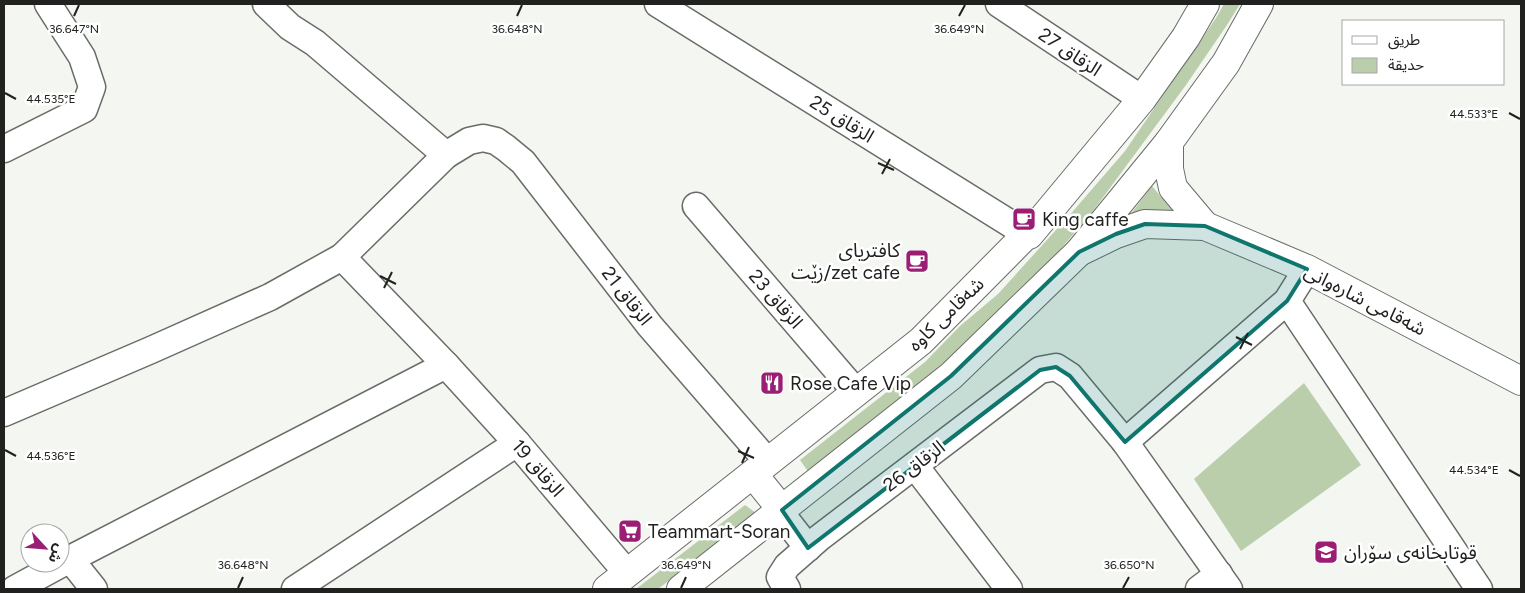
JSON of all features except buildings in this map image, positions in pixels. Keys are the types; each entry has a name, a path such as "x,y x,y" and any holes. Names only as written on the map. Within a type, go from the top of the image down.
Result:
{"main road":[{"name":"شەقامی کاوە","path":"617,581 921,341 1028,235 1142,99 1186,38 1206,4"},
{"path":"682,589 951,376 1079,252 1169,142 1226,63 1259,4"},
{"path":"1169,142 1169,169 1173,188 1205,226"},
{"path":"1079,252 1116,234 1145,224 1205,226"},
{"name":"شەقامی شارەوانی","path":"1205,226 1307,269 1521,381"},
{"path":"760,468 781,511"}],"street":[{"path":"4,149 84,109 92,87 82,57 48,4"},
{"path":"4,413 270,297 342,257 446,155 315,43 290,27 266,4"},
{"name":"الزقاق 25","path":"658,4 1027,234"},
{"name":"الزقاق 27","path":"999,4 1142,99"},
{"name":"الزقاق 21","path":"446,155 469,141 483,138 496,141 523,162 760,468"},
{"name":"الزقاق 23","path":"696,206 856,392"},
{"name":"الزقاق 19","path":"342,257 446,365 517,443 617,581"},
{"path":"1216,584 1124,442 1287,301 1307,269"},
{"path":"1287,301 1479,589"},
{"path":"94,589 70,559 446,365"},
{"name":"الزقاق 26","path":"783,583 787,566 808,548 1040,370 1056,367 1070,376 1124,442"},
{"path":"295,589 517,443"},
{"path":"915,466 1009,589"},
{"path":"781,511 808,548"},
{"path":"15,589 44,573"}],"highlighted area":[{"path":"1145,224 1205,226 1307,269 1287,301 1125,442 1070,376 1056,367 1040,370 808,548 782,510 951,376 1079,252 1116,234"}],"green space":[{"path":"1224,4 1240,4 1186,85 1090,215 1052,259 970,339 932,373 809,473 800,460 925,362 960,326 998,294 1074,210 1125,151"},
{"path":"1152,186 1176,215 1130,215"},
{"path":"1304,383 1361,465 1241,551 1194,479"},
{"path":"745,505 756,513 658,589 636,589"}],"place":[{"name":"King caffe","path":"1024,219"},
{"name":"کافتریای زێت/zet cafe","path":"917,261"},
{"name":"Rose Cafe Vip","path":"772,383"},
{"name":"Teammart-Soran","path":"630,531"},
{"name":"قوتابخانەی سۆران","path":"1326,552"}]}
